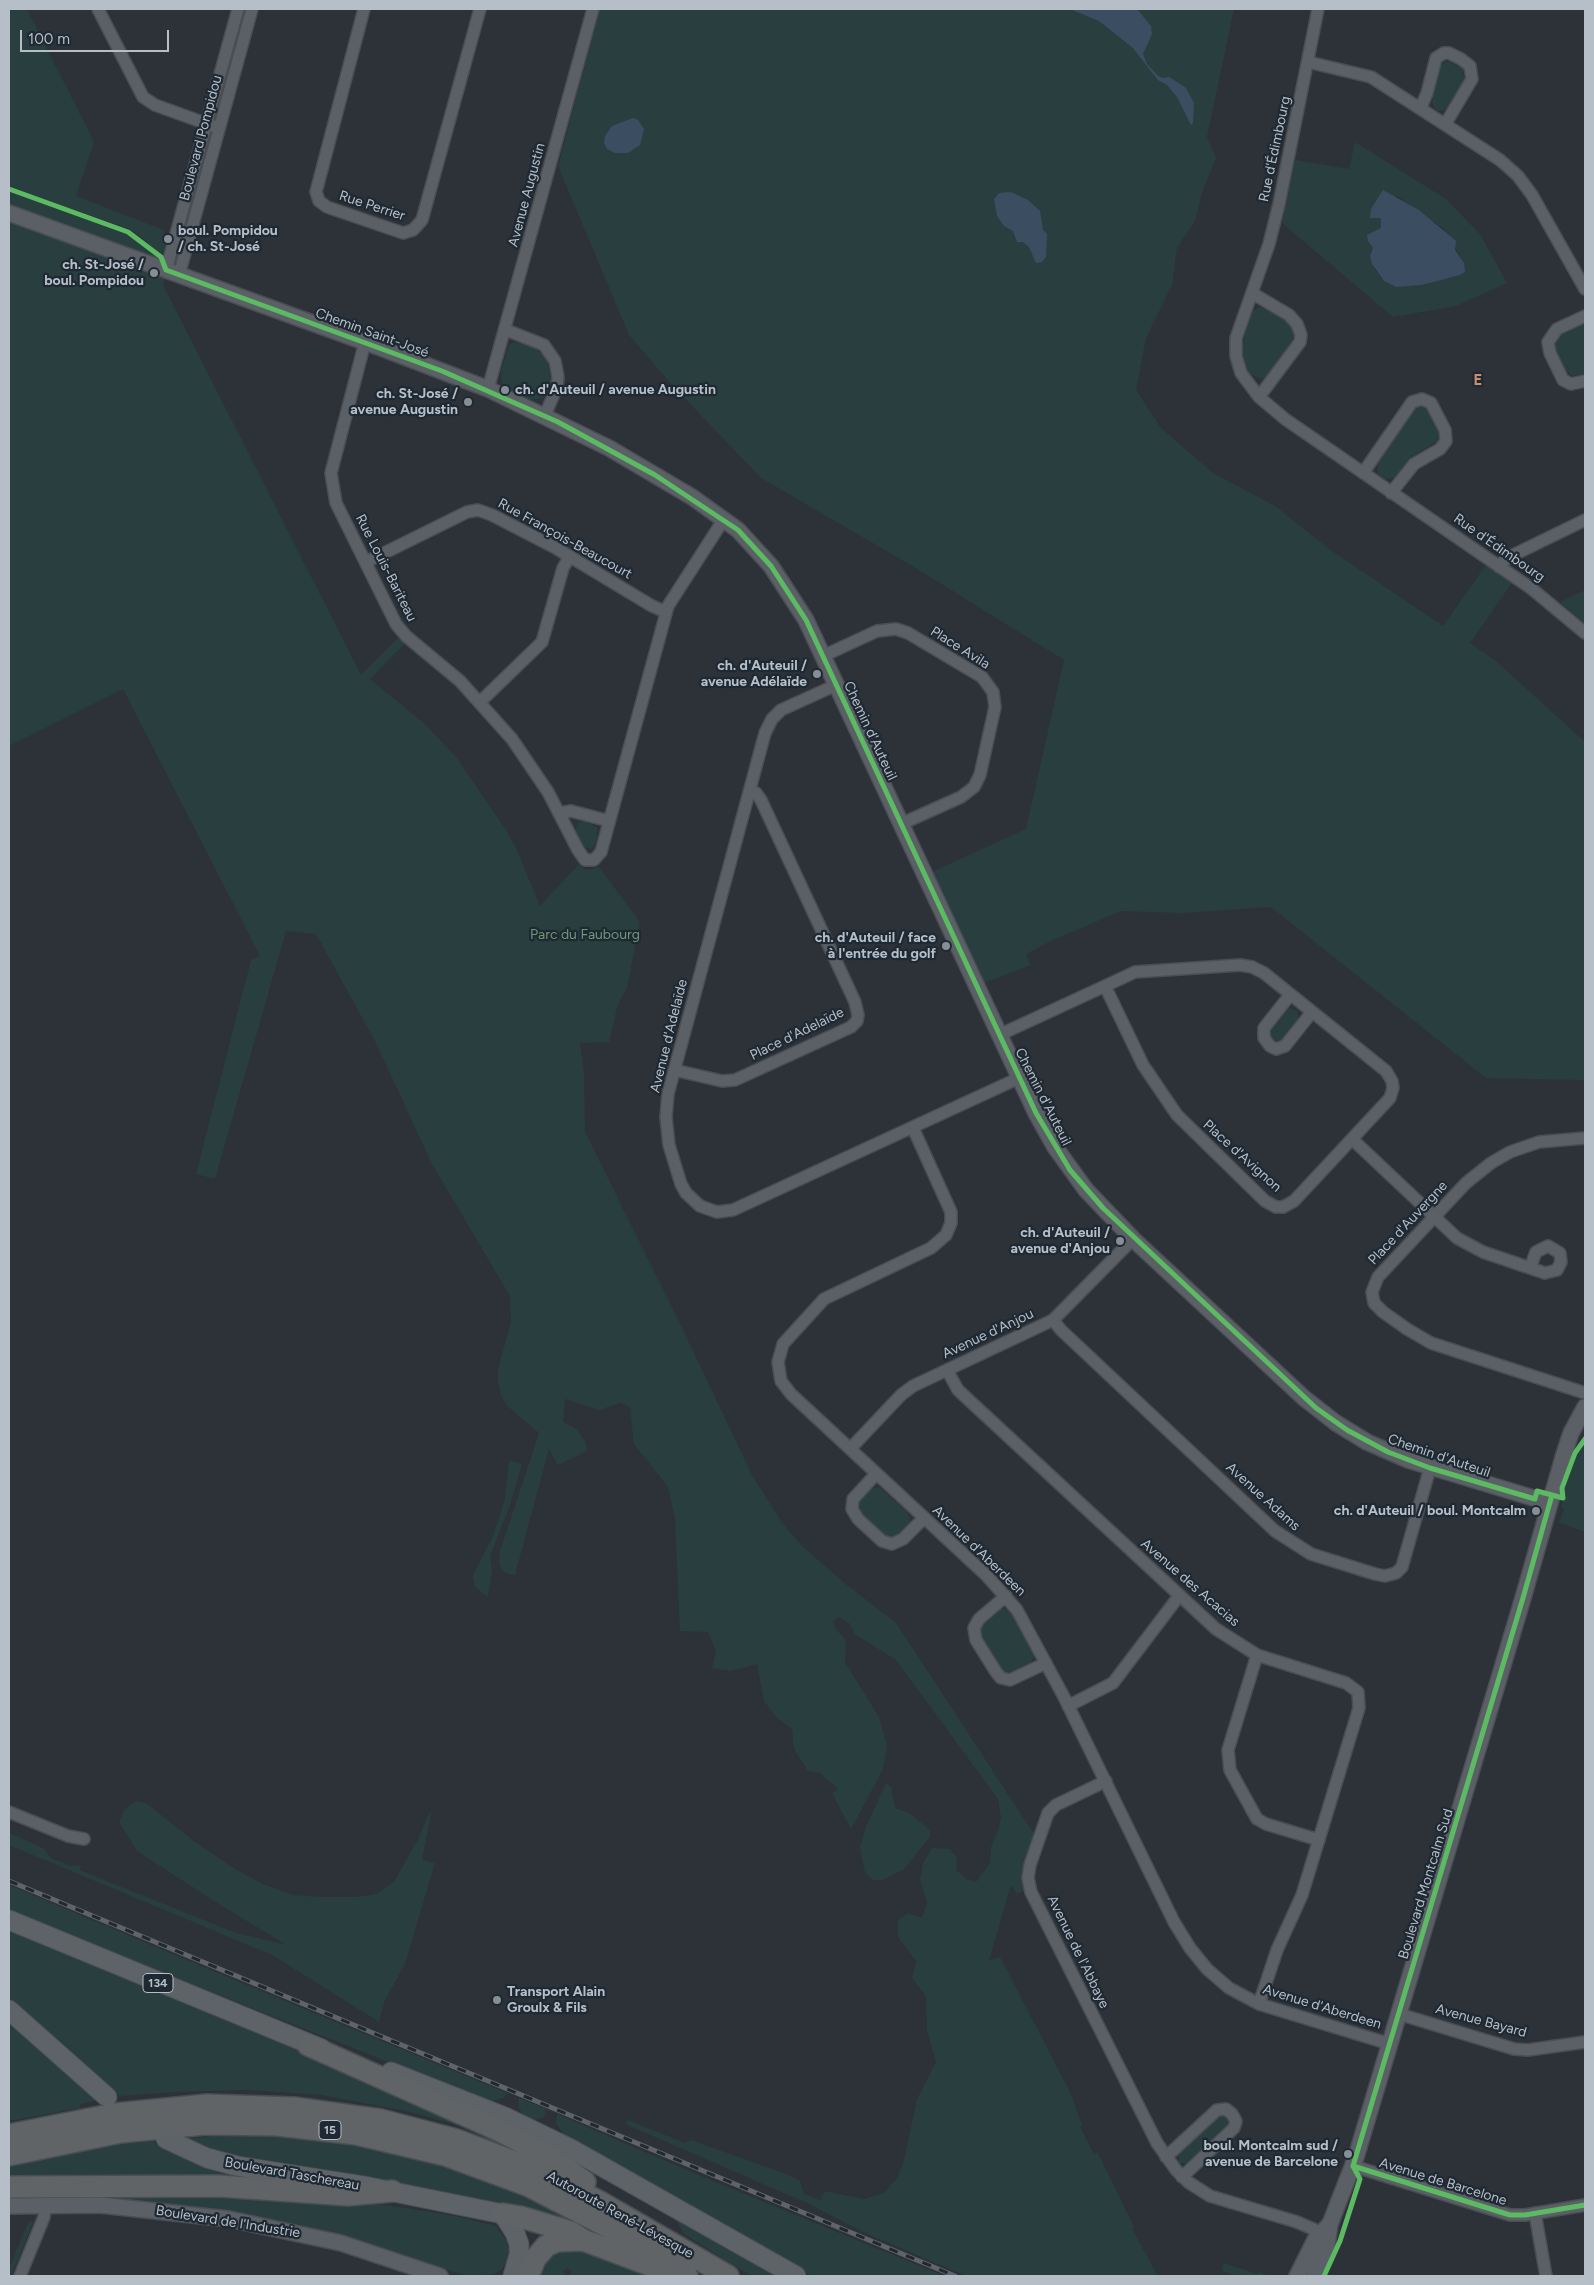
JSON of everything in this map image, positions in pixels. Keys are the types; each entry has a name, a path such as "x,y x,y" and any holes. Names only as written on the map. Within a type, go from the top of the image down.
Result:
{"highway":[{"path":"308,2045 472,2118 538,2150 571,2172 645,2228"},
{"name":"Autoroute René-Lévesque","path":"9,2135 115,2114 170,2107 247,2105 330,2112 406,2126 457,2140 507,2157 582,2192 728,2276"},
{"name":"Autoroute René-Lévesque","path":"9,2155 121,2132 186,2125 277,2125 356,2134 445,2155 529,2186 610,2228 687,2276"},
{"path":"9,2187 219,2186 348,2195 392,2192"},
{"path":"503,2214 521,2217 572,2232 583,2240 680,2276"},
{"path":"516,2276 546,2246 562,2240 583,2240"}],"main road":[{"name":"134","path":"9,1920 308,2045"},
{"path":"9,2010 107,2097"},
{"path":"308,2045 386,2070 516,2122 582,2155 796,2276"},
{"name":"Boulevard Taschereau","path":"166,2139 197,2154 237,2166 392,2192 503,2214"},
{"path":"503,2214 515,2233 519,2244 516,2276"}],"street":[{"path":"98,9 143,97 155,105 220,128"},
{"name":"Boulevard Pompidou","path":"173,272 206,124 238,9"},
{"name":"Boulevard Pompidou","path":"173,272 220,128 252,9"},
{"name":"Rue Perrier","path":"364,9 316,192 320,202 326,207 403,233 413,230 422,220 480,9"},
{"name":"Avenue Augustin","path":"488,390 593,9"},
{"name":"Rue d'Édimbourg","path":"1318,9 1280,204 1238,331 1236,356 1241,373 1259,397 1285,419 1544,598 1585,633"},
{"path":"1421,108 1436,58 1444,53 1461,59 1470,66 1472,79 1446,123"},
{"path":"1308,62 1371,77 1446,123 1500,160 1518,176 1546,218 1585,289"},
{"name":"Chemin Saint-José","path":"9,213 365,342 488,390 545,415 640,466 724,519"},
{"path":"1252,293 1289,315 1297,324 1300,335 1300,342 1259,397"},
{"path":"1585,316 1557,329 1548,342 1550,353 1563,380 1571,384 1585,381"},
{"path":"506,330 544,345 555,360 558,377 557,387 545,415"},
{"name":"Rue Louis-Bariteau","path":"365,342 331,473 336,503 402,631 460,681 523,754 560,813 581,856 590,861 594,860 601,852 670,601 724,519"},
{"path":"1363,473 1412,402 1422,399 1431,403 1445,430 1446,441 1440,448 1414,464 1391,493"},
{"name":"Rue François-Beaucourt","path":"366,562 467,512 478,510 492,515 570,556 652,606 666,612"},
{"name":"Chemin d'Auteuil","path":"724,519 744,535 771,566 806,620 1019,1078 1045,1130 1070,1170 1094,1199 1133,1239 1316,1408 1342,1426 1372,1444 1430,1468 1550,1504"},
{"path":"1499,567 1507,558 1585,520"},
{"path":"480,702 542,642 563,568 570,556"},
{"name":"Place Avila","path":"823,656 877,631 896,629 908,633 982,677 993,692 996,707 980,776 974,787 961,798 901,824"},
{"name":"Avenue d'Adelaïde","path":"836,685 781,710 772,719 765,733 674,1070 666,1117 669,1145 677,1173 686,1193 693,1201 708,1210 726,1212 741,1207 1019,1078"},
{"name":"Place d'Adelaïde","path":"674,1070 722,1081 735,1080 851,1027 857,1021 857,1009 761,800 756,793 750,790"},
{"path":"560,813 571,811 609,821"},
{"name":"Place d'Avignon","path":"999,1035 1135,972 1240,965 1257,969 1386,1071 1392,1081 1393,1088 1390,1098 1294,1201 1283,1206 1276,1206 1265,1201 1196,1135 1170,1106 1137,1054 1105,986"},
{"path":"1290,995 1264,1028 1264,1038 1270,1046 1276,1049 1285,1046 1312,1012"},
{"name":"Avenue d'Aberdeen","path":"913,1128 951,1212 951,1222 946,1235 937,1244 824,1299 788,1337 778,1356 778,1375 784,1386 1006,1596 1026,1624 1190,1948 1202,1964 1221,1982 1259,2004 1390,2044"},
{"name":"Place d'Auvergne","path":"1585,1138 1539,1142 1510,1152 1473,1176 1375,1281 1372,1292 1378,1307 1407,1330 1444,1348 1585,1393"},
{"path":"1352,1139 1458,1238 1474,1248 1530,1268"},
{"name":"Avenue d'Anjou","path":"850,1449 907,1390 1053,1320 1133,1239"},
{"name":"Avenue Adams","path":"1053,1320 1061,1330 1275,1531 1311,1554 1375,1574 1385,1576 1396,1573 1402,1567 1430,1468"},
{"name":"Avenue des Acacias","path":"947,1370 958,1390 1178,1596 1216,1629 1257,1655 1346,1683 1358,1692 1359,1708 1302,1895 1277,1950 1259,2004"},
{"name":"Boulevard Montcalm Sud","path":"1314,2276 1328,2246 1327,2231 1353,2166 1567,1442 1585,1407"},
{"path":"876,1474 853,1499 852,1509 858,1519 882,1541 892,1544 903,1539 924,1518"},
{"path":"1006,1596 977,1622 974,1628 976,1640 996,1672 1004,1679 1010,1680 1046,1663"},
{"path":"1068,1706 1113,1683 1178,1596"},
{"path":"1257,1655 1228,1750 1230,1770 1257,1819 1266,1824 1319,1840"},
{"name":"Avenue de l'Abbaye","path":"1106,1781 1056,1805 1048,1813 1030,1865 1029,1885 1134,2100 1166,2157 1182,2177 1195,2188 1210,2196 1327,2231"},
{"path":"9,1812 68,1836 84,1839"},
{"name":"Avenue Bayard","path":"1399,2014 1514,2049 1528,2050 1585,2042"},
{"path":"1166,2157 1217,2110 1226,2109 1232,2114 1236,2121 1234,2128 1182,2177"},
{"name":"Avenue de Barcelone","path":"1353,2166 1504,2214 1518,2216 1585,2205"},
{"path":"20,2276 44,2217 45,2205"},
{"name":"Boulevard de l'Industrie","path":"9,2206 94,2205 162,2210 250,2223 348,2245 440,2276"},
{"path":"1535,2213 1546,2276"},
{"name":"Boulevard Montcalm Sud","path":"1297,2276 1315,2240 1327,2231"}],"green space":[{"path":"9,9 27,9 94,142 76,196 164,230 163,238 166,242 164,251 161,253 153,249 140,236 127,228 72,209 70,213 129,235 155,255 154,259 9,206"},
{"path":"600,9 1234,9 1207,137 1216,158 1203,189 1195,221 1177,248 1172,285 1146,338 1136,390 1161,428 1213,473 1275,506 1329,549 1443,626 1486,565 1512,583 1470,643 1496,661 1585,742 1585,1080 1486,1078 1271,907 1182,913 1121,911 1053,940 1026,954 1031,965 984,983 932,872 1026,829 1064,660 919,570 761,478 672,385 629,335 558,166"},
{"path":"1448,61 1463,69 1464,81 1447,109 1439,111 1435,109 1432,102 1436,78 1440,65"},
{"path":"1355,142 1446,199 1480,234 1507,283 1456,306 1393,317 1282,223 1295,160 1349,169","holes":["1397,196 1444,229 1464,263 1460,275 1422,285 1396,287 1384,281 1375,270 1370,256 1373,248 1368,241 1372,233 1381,228 1381,218 1375,218"]},
{"name":"Parc du Faubourg","path":"9,220 166,275 163,285 361,675 398,638 405,643 370,679 425,724 456,757 506,830 517,850 540,906 578,865 587,870 599,867 640,922 627,988 618,1004 609,1042 580,1043 584,1073 585,1132 673,1309 752,1475 782,1523 803,1547 842,1581 896,1623 1034,1834 1024,1867 1025,1890 1017,1894 1011,1885 989,1960 1000,1957 1070,2092 1082,2125 1080,2127 1094,2154 1098,2153 1134,2227 1132,2229 1158,2276 966,2276 863,2232 807,2203 625,2124 628,2120 685,2143 691,2140 786,2174 800,2181 804,2194 820,2200 825,2191 864,2199 884,2193 897,2178 904,2160 917,2099 936,2062 927,2030 926,1996 912,1978 916,1961 898,1937 898,1920 908,1913 922,1918 927,1902 920,1880 923,1863 932,1848 950,1849 957,1858 956,1870 968,1880 976,1882 990,1863 991,1847 1001,1818 998,1799 896,1660 855,1634 849,1623 839,1617 833,1621 835,1628 846,1640 845,1662 879,1717 887,1746 883,1769 851,1829 832,1793 838,1789 820,1773 808,1771 794,1749 792,1729 776,1717 764,1701 757,1664 731,1671 712,1668 716,1651 708,1632 680,1631 675,1519 668,1487 634,1444 630,1407 620,1403 599,1410 565,1399 563,1422 575,1428 585,1441 587,1451 558,1465 549,1449 515,1575 505,1573 500,1566 499,1554 539,1433 507,1406 501,1395 498,1383 498,1370 511,1321 510,1296 432,1164 375,1041 316,934 286,931 215,1179 196,1174 251,960 260,956 123,689 9,746"},
{"path":"1259,307 1269,309 1284,319 1292,327 1294,334 1292,341 1270,374 1261,379 1248,373 1242,351 1247,322 1251,313"},
{"path":"1585,323 1585,374 1572,376 1562,366 1555,350 1556,340 1563,332"},
{"path":"514,342 536,348 547,360 551,382 549,391 543,398 530,400 509,390 502,384 501,372 509,345"},
{"path":"1420,406 1427,408 1439,429 1437,441 1411,457 1395,478 1385,479 1378,474 1378,463 1414,410"},
{"path":"1585,590 1585,624 1560,602"},
{"path":"584,821 598,828 596,842 592,849 583,847 576,831 577,823"},
{"path":"1290,1008 1298,1012 1298,1020 1283,1040 1274,1041 1270,1035 1270,1030 1285,1010"},
{"path":"1585,1443 1585,1532 1557,1522 1560,1520 1564,1509 1561,1508 1564,1498 1563,1488 1576,1455"},
{"path":"509,1460 522,1464 509,1508 490,1556 492,1569 488,1597 475,1587 473,1575 492,1538 499,1518 505,1498"},
{"path":"879,1487 907,1512 910,1518 910,1524 900,1535 892,1538 885,1536 858,1510 858,1501 870,1489"},
{"path":"1001,1608 1006,1609 1012,1615 1034,1656 1031,1664 1009,1674 1002,1671 981,1638 979,1628 994,1612"},
{"path":"886,1783 891,1787 895,1808 909,1813 930,1830 930,1837 904,1869 883,1880 873,1880 865,1873 860,1847 866,1827"},
{"path":"135,1801 146,1803 195,1842 235,1869 263,1884 293,1895 320,1897 357,1897 376,1894 394,1882 418,1839 432,1808 422,1860 435,1863 405,1964 385,2000 379,2022 272,1955 9,1845 9,1833 43,1848 51,1858 71,1866 81,1866 80,1870 236,1933 287,1945 137,1851 119,1822 124,1810"},
{"path":"9,1885 507,2093 503,2098 489,2102 119,1955 9,1909"},
{"path":"9,1928 296,2048 477,2131 411,2112 322,2095 249,2090 119,2096 64,2045 9,2000"},
{"path":"9,2022 98,2100 80,2104 80,2108 9,2121"},
{"path":"519,2098 546,2109 544,2117 536,2120 524,2117 518,2106"},
{"path":"557,2114 701,2176 944,2276 812,2276 566,2137 556,2124"},
{"path":"1223,2115 1228,2118 1228,2126 1189,2163 1179,2163 1178,2153 1216,2118"},
{"path":"210,2135 272,2135 332,2140 424,2160 492,2182 597,2232 594,2237 209,2151 184,2138 210,2137"},
{"path":"133,2141 134,2143 152,2141 167,2151 201,2165 224,2172 258,2177 9,2181 9,2165"},
{"path":"94,2194 316,2198 386,2205 455,2216 496,2226 508,2243 507,2261 502,2269 494,2274 467,2276 380,2247 261,2217 178,2205 95,2198"},
{"path":"671,2211 785,2276 751,2276 684,2234"},
{"path":"32,2220 33,2223 11,2276 9,2276 9,2269 22,2236 28,2223"},
{"path":"580,2248 650,2276 569,2276 572,2271 567,2268 563,2271 566,2276 537,2276 551,2253"},
{"path":"1223,2263 1270,2276 1239,2276 1222,2271"}],"water":[{"path":"1070,9 1137,9 1151,26 1152,34 1143,54 1147,64 1158,76 1163,78 1169,77 1186,88 1194,103 1193,123 1191,125 1177,97 1167,85 1158,80 1133,48 1099,21"},
{"path":"633,118 638,120 644,129 640,145 628,153 615,153 607,149 604,143 605,136 612,126"},
{"path":"1383,190 1419,210 1456,241 1455,250 1464,263 1465,272 1422,285 1396,287 1384,281 1372,264 1370,256 1373,248 1368,241 1367,235 1381,228 1381,218 1370,218 1371,209"},
{"path":"1011,192 1028,200 1040,211 1043,230 1047,234 1046,257 1042,262 1036,263 1029,247 1023,242 1017,242 1013,231 1004,226 997,216 994,199 999,193"}],"railway":[{"path":"9,1881 955,2276"}],"cycle path":[{"path":"9,189 128,232 161,257 166,270 442,371 558,422 655,475 738,530 771,566 806,620 1036,1113 1070,1170 1103,1208 1316,1408 1347,1430 1388,1452 1430,1468 1535,1499 1537,1491 1563,1498 1562,1488 1575,1453 1585,1439"},
{"path":"1324,2276 1340,2241 1360,2179 1353,2166 1552,1495"},
{"path":"1353,2166 1510,2215 1525,2215 1585,2205"}],"place":[{"name":"boul. Pompidou / ch. St-José","path":"168,239"},
{"name":"ch. St-José / boul. Pompidou","path":"154,273"},
{"name":"ch. d'Auteuil / avenue Augustin","path":"505,390"},
{"name":"ch. St-José / avenue Augustin","path":"468,402"},
{"name":"ch. d'Auteuil / avenue Adélaïde","path":"817,674"},
{"name":"ch. d'Auteuil / face à l'entrée du golf","path":"946,946"},
{"name":"ch. d'Auteuil / avenue d'Anjou","path":"1120,1241"},
{"name":"ch. d'Auteuil / boul. Montcalm","path":"1536,1511"},
{"name":"Transport Alain Groulx & Fils","path":"497,2000"},
{"name":"boul. Montcalm sud / avenue de Barcelone","path":"1348,2154"}],"district":[{"name":"E","path":"1478,381"}]}
